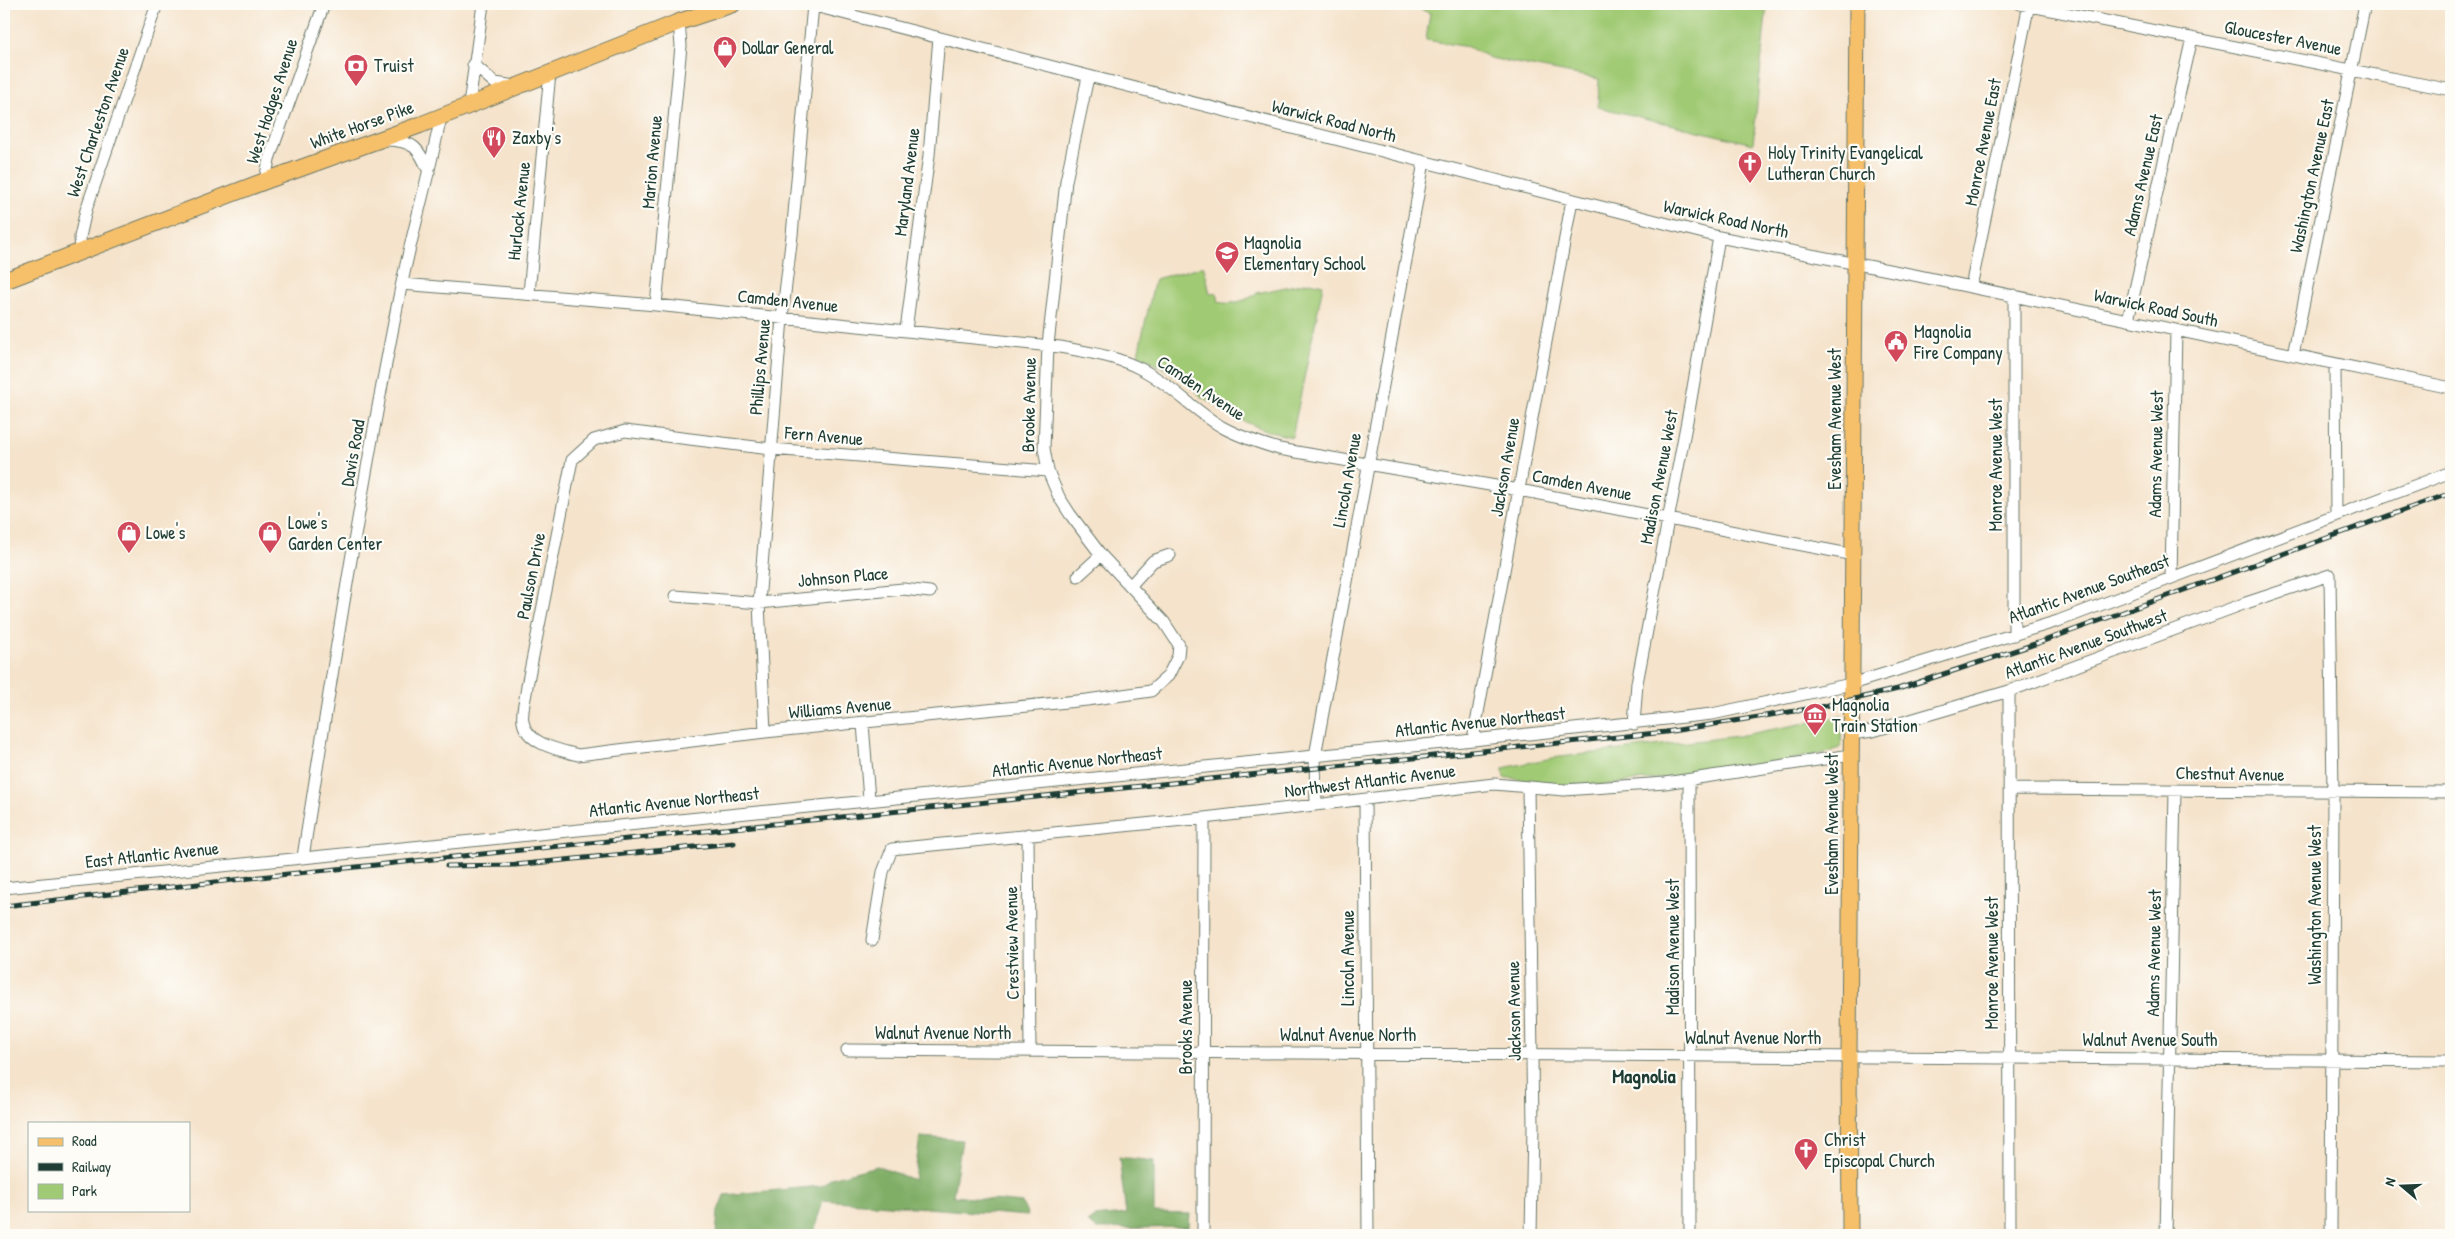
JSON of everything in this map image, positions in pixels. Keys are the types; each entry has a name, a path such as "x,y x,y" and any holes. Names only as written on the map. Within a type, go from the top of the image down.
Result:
{"highway":[{"name":"White Horse Pike","path":"4,281 265,181 382,140 679,22 733,4"}],"main road":[{"name":"Evesham Avenue West","path":"1850,1235 1851,684 1854,556 1854,263 1857,4"}],"street":[{"name":"West Charleston Avenue","path":"81,252 80,237 86,210 157,4"},
{"name":"West Hodges Avenue","path":"265,181 269,159 324,4"},
{"path":"469,105 483,4"},
{"name":"Warwick Road North","path":"810,4 1088,77 1719,237 1854,263"},
{"name":"Phillips Avenue","path":"765,732 759,603 782,318 792,235 810,4"},
{"name":"Gloucester Avenue","path":"2026,4 2451,90"},
{"name":"Monroe Avenue East","path":"1971,287 2026,4"},
{"name":"Washington Avenue East","path":"2293,355 2364,4"},
{"name":"Marion Avenue","path":"656,306 681,46 679,22"},
{"name":"Maryland Avenue","path":"906,330 929,154 938,38"},
{"name":"Adams Avenue East","path":"2128,320 2192,38"},
{"path":"474,64 495,83 517,86"},
{"name":"Hurlock Avenue","path":"528,294 550,73"},
{"name":"Brooke Avenue","path":"1088,77 1066,181 1048,345 1044,448 1048,471 1066,508 1101,555 1164,622 1179,645 1178,656 1168,676 1158,684"},
{"name":"Davis Road","path":"303,857 335,652 402,284 441,117"},
{"path":"382,140 402,140 416,148 429,172"},
{"name":"Lincoln Avenue","path":"1316,805 1315,756 1424,162"},
{"name":"Jackson Avenue","path":"1473,740 1572,200"},
{"name":"Madison Avenue West","path":"1634,724 1638,684 1719,237"},
{"name":"Warwick Road South","path":"1854,263 2451,388"},
{"name":"Camden Avenue","path":"402,284 656,306 1048,345 1110,357 1139,368 1165,382 1221,426 1247,439 1279,449 1519,490 1854,556"},
{"name":"Monroe Avenue West","path":"2014,295 2014,635"},
{"name":"Adams Avenue West","path":"2171,578 2176,330"},
{"path":"2335,364 2336,516"},
{"name":"Fern Avenue","path":"600,439 625,431 771,449 1048,471"},
{"name":"Paulson Drive","path":"528,733 523,722 527,686 572,460 594,440 600,439"},
{"name":"Atlantic Avenue Southeast","path":"1851,684 2014,635 2451,472"},
{"path":"1078,576 1101,555"},
{"path":"1130,586 1153,561 1170,555"},
{"name":"Atlantic Avenue Southwest","path":"1851,734 1873,732 2010,691 2246,603 2330,576"},
{"name":"Washington Avenue West","path":"2330,576 2333,792 2331,1235"},
{"name":"Johnson Place","path":"675,596 759,603 903,589 930,592"},
{"name":"Williams Avenue","path":"528,733 531,737 555,749 578,755 765,732 863,724 1087,700 1151,690 1158,684"},
{"name":"Atlantic Avenue Northeast","path":"303,857 1634,724 1712,714 1851,684"},
{"name":"Monroe Avenue West","path":"2010,691 2010,1235"},
{"path":"863,724 869,800"},
{"name":"Northwest Atlantic Avenue","path":"872,940 883,872 892,849 1204,818 1494,784 1564,790 1689,780 1851,755"},
{"name":"Madison Avenue West","path":"1689,780 1690,1235"},
{"name":"Jackson Avenue","path":"1528,786 1532,1054 1531,1235"},
{"name":"Chestnut Avenue","path":"2009,789 2451,792"},
{"name":"Adams Avenue West","path":"2166,1235 2175,790"},
{"name":"Lincoln Avenue","path":"1365,800 1368,1235"},
{"name":"Brooks Avenue","path":"1203,1235 1205,1051 1204,818"},
{"name":"Crestview Avenue","path":"1028,834 1030,1051"},
{"name":"East Atlantic Avenue","path":"4,888 303,857"},
{"name":"Walnut Avenue North","path":"847,1050 1849,1056"},
{"name":"Walnut Avenue South","path":"1849,1056 2170,1057 2451,1061"}],"green space":[{"path":"1407,4 1767,4 1753,144 1598,107 1599,79 1490,58 1468,47 1426,40 1430,13"},
{"path":"1204,266 1210,294 1217,293 1219,302 1223,303 1239,302 1257,293 1310,282 1323,285 1292,437 1270,432 1236,418 1202,397 1181,378 1138,354 1155,279"},
{"path":"1842,716 1841,747 1830,752 1751,767 1605,785 1537,785 1512,778 1504,778 1503,768 1552,758 1738,736"},
{"path":"920,1137 962,1140 953,1196 1022,1203 1028,1216 823,1200 813,1235 716,1235 718,1211 724,1195 822,1186 831,1178 877,1166 914,1180"},
{"path":"1119,1157 1154,1161 1154,1213 1190,1214 1189,1227 1097,1229 1087,1222 1094,1217 1126,1214"}],"railway":[{"path":"4,906 269,876 1666,732 1820,707 1898,689 2038,643 2451,493"},
{"path":"447,866 515,865 734,843"}],"place":[{"name":"Dollar General","path":"725,69"},
{"name":"Truist","path":"356,87"},
{"name":"Zaxby's","path":"494,159"},
{"name":"Holy Trinity Evangelical Lutheran Church","path":"1750,184"},
{"name":"Magnolia Elementary School","path":"1227,274"},
{"name":"Magnolia Fire Company","path":"1896,363"},
{"name":"Lowe's","path":"129,554"},
{"name":"Lowe's Garden Center","path":"270,554"},
{"name":"Magnolia Train Station","path":"1815,736"},
{"name":"Christ Episcopal Church","path":"1806,1171"}],"district":[{"name":"Magnolia","path":"1644,1076"}]}
